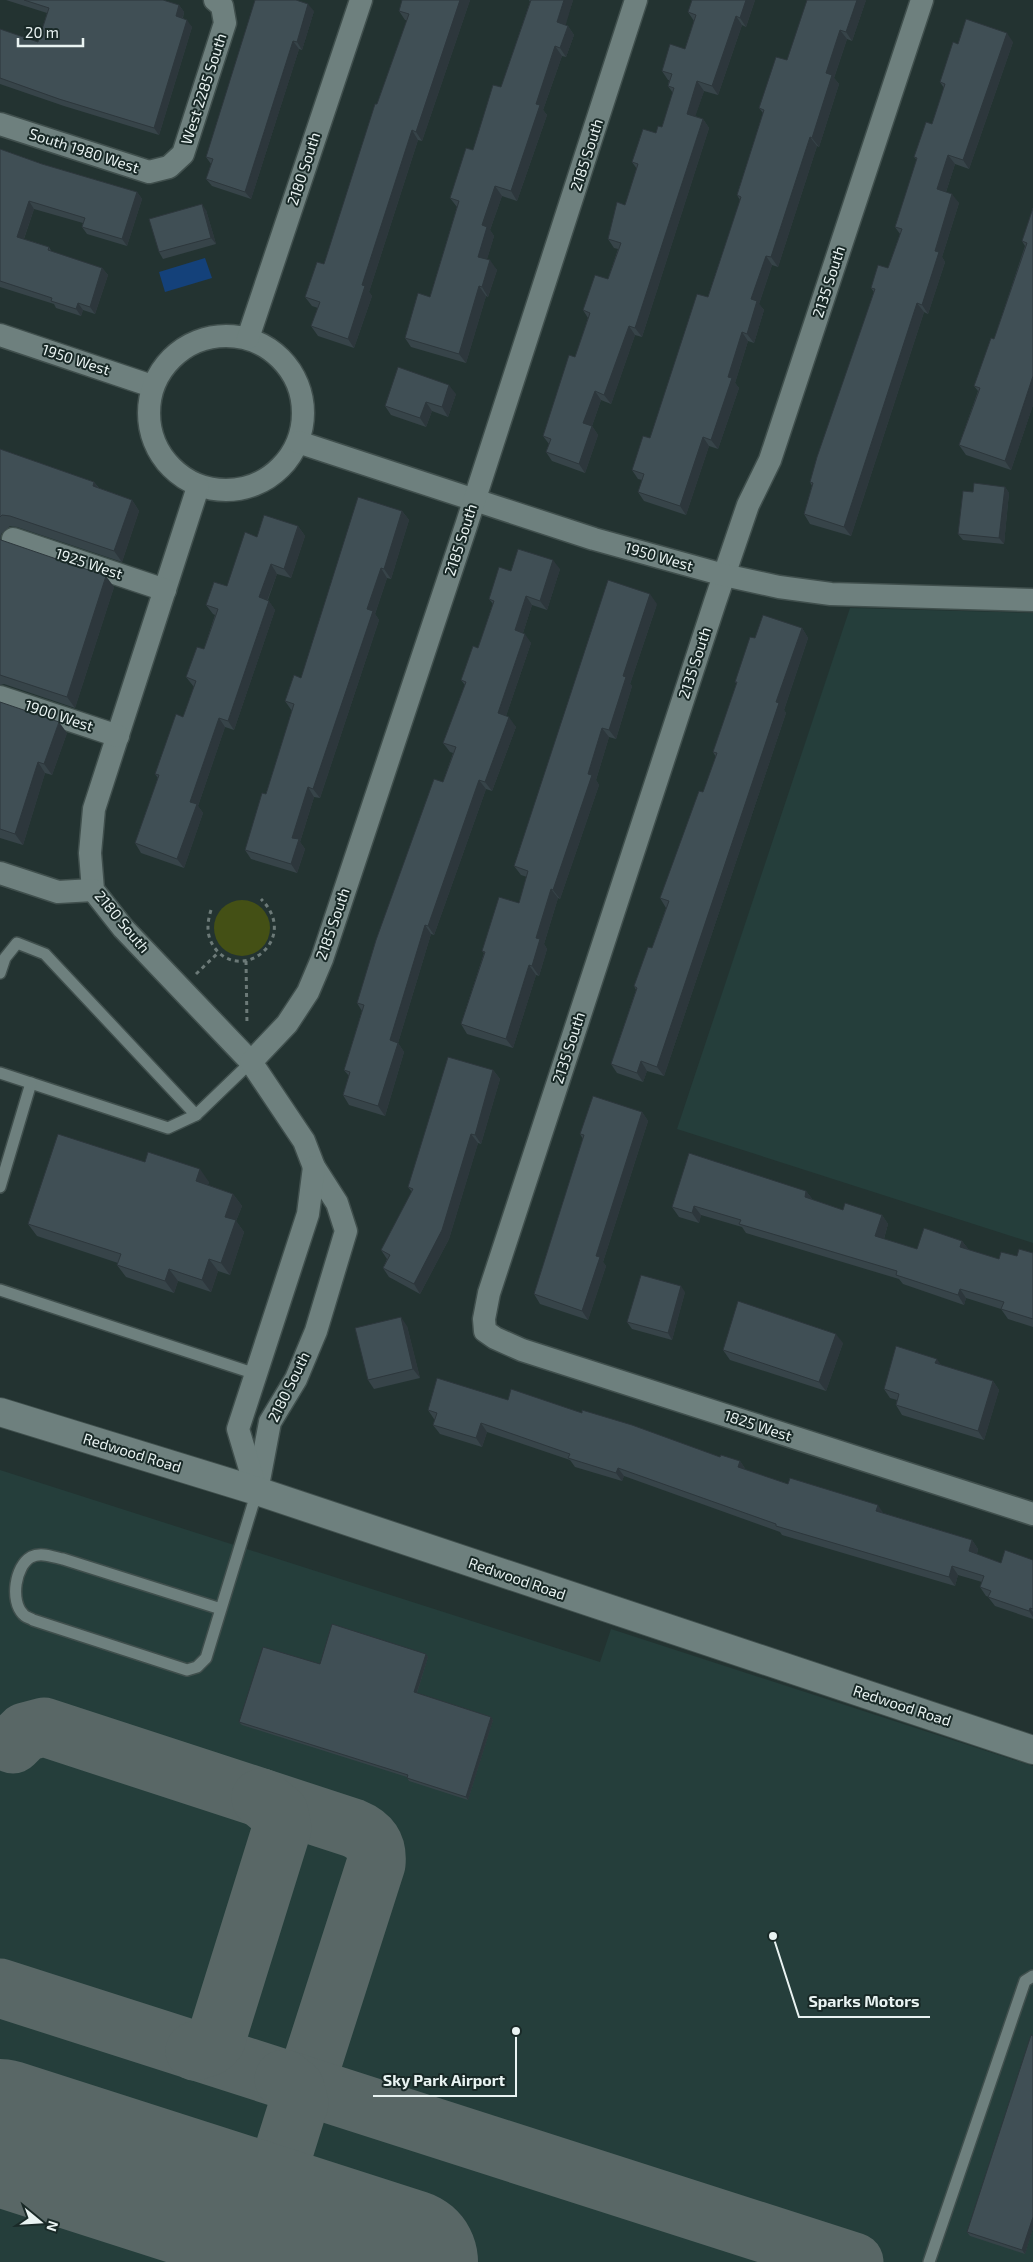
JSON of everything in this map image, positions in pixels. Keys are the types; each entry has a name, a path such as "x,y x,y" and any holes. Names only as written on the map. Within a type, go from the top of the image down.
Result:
{"main road":[{"name":"Redwood Road","path":"0,1412 257,1491 1033,1750"}],"street":[{"name":"2180 South","path":"248,338 361,0"},
{"name":"2185 South","path":"251,1062 287,1024 308,992 322,959 475,500 636,0"},
{"name":"2135 South","path":"485,1331 484,1319 488,1293 724,575 748,505 770,460 922,0"},
{"name":"West 2285 South","path":"169,167 183,154 225,24 218,3"},
{"name":"South 1980 West","path":"0,124 149,172 169,167"},
{"name":"1950 West","path":"0,335 152,386"},
{"path":"219,336 248,338 271,350 290,368 300,391 304,417 298,442 282,468 257,485 228,492 198,487 172,471 155,446 148,416 152,386 168,361 191,344 219,336"},
{"name":"1950 West","path":"298,442 594,539 724,575 779,587 831,594 1033,600"},
{"name":"2180 South","path":"198,487 94,809 90,853 93,890 123,928 251,1062 304,1141 314,1166 337,1203 346,1231 316,1331 296,1378 270,1422 257,1491"},
{"name":"1925 West","path":"13,539 165,590"},
{"name":"1900 West","path":"0,697 118,736"},
{"path":"0,873 58,892 93,890"},
{"name":"2180 South","path":"257,1491 238,1430 308,1214 314,1166"},
{"name":"1825 West","path":"485,1331 495,1338 522,1350 1033,1514"}],"lane":[{"path":"0,973 5,958 17,943 45,954 196,1115"},
{"path":"0,1073 168,1128 196,1115 251,1062"},
{"path":"0,1187 31,1083"},
{"path":"0,1290 256,1374"},
{"path":"221,1609 62,1559 42,1555 31,1557 23,1565 18,1576 15,1593 18,1607 23,1615 33,1620 187,1670 197,1667 206,1658 221,1609 257,1491"},
{"path":"930,2262 1025,1981 1033,1976"}],"path":[{"path":"212,910 207,931 210,941 219,952 235,960 246,960 257,957 266,950 272,940 275,929 274,918 269,907 261,899"},
{"path":"196,974 219,952"},
{"path":"246,960 248,1028"}],"shaded area":[{"path":"850,608 1033,613 1033,1243 677,1129"},
{"path":"0,1470 600,1662 611,1629 1033,1766 1033,2262 0,2262"}],"green space":[{"path":"242,900 253,902 262,908 268,917 270,928 268,939 262,948 253,954 242,956 231,954 222,948 216,939 214,928 216,917 222,908 231,902"}],"water":[{"path":"205,258 212,278 165,292 159,272"}],"building":[{"path":"24,0 163,0 179,5 176,16 187,20 154,128 59,99 0,78 0,29 38,42 49,8"},
{"path":"255,0 296,0 308,4 297,42 293,41 245,192 206,179 213,159 206,157"},
{"path":"402,0 460,0 416,132 412,130 362,285 365,286 348,339 311,326 320,302 305,297 317,262 324,264 375,104 377,104 409,14 399,11"},
{"path":"531,0 564,0 557,22 568,26 560,48 555,46 536,104 540,105 511,191 495,186 482,225 487,227 478,257 490,260 482,287 479,286 459,354 405,338 418,293 430,297 459,201 450,198 466,148 473,150 493,85 501,87"},
{"path":"692,0 746,0 740,18 736,16 712,86 697,81 687,114 703,119 635,328 629,326 604,395 595,391 583,423 592,426 579,464 546,452 551,439 543,436 569,355 575,357 590,313 583,310 595,275 608,279 621,243 608,239 617,202 625,205 638,164 632,162 643,129 656,133 658,126 662,127 674,88 668,86 672,74 662,71 670,44 685,49 696,15 688,12"},
{"path":"807,0 857,0 846,32 840,30 826,73 832,75 771,257 766,256 751,299 757,301 747,334 742,332 728,377 732,378 711,440 703,437 680,506 638,492 644,474 632,470 643,436 650,438 697,294 708,297 741,197 737,195 764,110 759,108 776,57 787,60"},
{"path":"966,19 1007,33 963,160 948,155 937,189 952,194 935,251 939,252 922,305 917,303 844,527 804,514 813,483 810,482 875,289 871,288 878,265 888,268 902,229 895,227 917,158 914,157 926,122 932,124 945,84 940,82 953,42 958,44"},
{"path":"0,149 42,164 137,192 122,239 82,227 85,218 29,201 17,237 49,247 48,250 102,268 90,307 78,303 76,309 51,301 52,298 0,281"},
{"path":"202,204 211,238 159,252 149,219"},
{"path":"1033,208 1033,376 1005,461 959,445 980,388 974,386 991,338 994,339 1027,243 1022,241"},
{"path":"398,367 449,385 442,407 426,402 420,418 385,406"},
{"path":"0,449 94,482 93,486 132,500 114,551 10,516 2,515 0,517"},
{"path":"974,483 1005,487 999,538 958,534 963,491 973,492"},
{"path":"358,497 402,511 384,569 381,568 367,609 373,611 313,789 308,787 292,838 299,839 291,864 245,850 262,793 266,794 294,704 285,701 294,675 301,678"},
{"path":"264,515 298,526 284,569 271,564 259,597 269,601 228,721 219,718 190,802 197,804 177,859 135,843 159,775 155,774 176,714 183,717 196,681 186,677 197,647 204,649 218,609 206,605 214,582 227,586 245,532 257,537"},
{"path":"0,539 106,576 67,697 0,675"},
{"path":"518,549 553,560 540,601 526,596 515,630 525,634 498,713 509,717 485,782 479,780 428,926 425,925 390,1040 398,1043 378,1106 343,1095 350,1072 344,1070 364,1005 357,1003 376,940 434,779 443,782 456,747 443,743 466,682 461,680 473,646 478,648 494,601 489,599 499,567 511,571"},
{"path":"608,580 650,594 623,676 626,677 609,730 602,728 588,774 592,775 553,890 551,889 536,938 540,939 532,966 529,965 506,1039 461,1024 485,952 482,951 499,897 519,903 528,871 514,866"},
{"path":"763,615 802,628 776,702 779,703 657,1067 641,1061 637,1073 611,1064 637,988 634,986 648,947 652,948 669,901 660,898 699,791 703,792 717,753 713,752 750,637 755,638"},
{"path":"0,702 59,722 44,764 38,762 15,834 0,829"},
{"path":"448,1057 493,1070 475,1135 471,1134 442,1230 414,1284 383,1268 390,1255 381,1250 413,1189 408,1187"},
{"path":"593,1096 642,1112 596,1256 600,1257 582,1311 534,1294 584,1135 580,1134"},
{"path":"58,1134 145,1162 148,1152 200,1169 196,1181 233,1194 225,1217 236,1220 221,1263 209,1259 202,1280 169,1269 165,1281 117,1265 121,1254 28,1224"},
{"path":"689,1153 806,1191 805,1197 843,1210 845,1203 882,1215 875,1236 917,1249 924,1228 962,1241 960,1247 999,1259 1001,1252 1017,1256 1019,1249 1033,1253 1033,1319 1001,1309 1004,1302 960,1289 958,1295 896,1275 897,1271 739,1224 741,1220 694,1206 692,1213 672,1207"},
{"path":"641,1275 681,1286 668,1333 627,1322"},
{"path":"738,1301 836,1334 819,1382 723,1350"},
{"path":"401,1317 413,1369 368,1380 355,1328"},
{"path":"896,1346 937,1359 935,1363 993,1381 978,1431 896,1405 899,1394 884,1389"},
{"path":"437,1378 508,1400 511,1389 582,1413 582,1410 632,1425 720,1457 721,1455 740,1461 738,1467 788,1484 790,1478 878,1505 876,1511 972,1540 969,1551 1001,1563 1005,1550 1033,1560 1033,1609 1030,1608 1029,1611 988,1597 991,1591 980,1587 984,1576 952,1566 949,1577 776,1526 776,1524 618,1468 616,1473 568,1458 570,1454 481,1423 476,1438 433,1425 437,1413 428,1410"},
{"path":"332,1624 426,1654 414,1692 491,1717 466,1797 407,1778 408,1775 239,1722 263,1647 320,1664"},
{"path":"1031,2035 1033,2036 1033,2217 1022,2250 967,2232"}],"taxiway":[{"path":"13,1744 25,1732 44,1727 353,1828 368,1837 376,1851 376,1864 310,2070 301,2077 284,2079"},
{"path":"195,2051 210,2046 216,2040 282,1828 279,1813 261,1798"},
{"path":"0,1988 854,2262"},
{"path":"219,2203 241,2204 252,2202 263,2196 274,2183 299,2103 295,2088 284,2079"},
{"path":"274,2183 276,2201 283,2213 296,2227"}],"runway":[{"path":"0,2132 405,2262"}],"place":[{"name":"Sparks Motors","path":"773,1936"},
{"name":"Sky Park Airport","path":"516,2031"}]}
